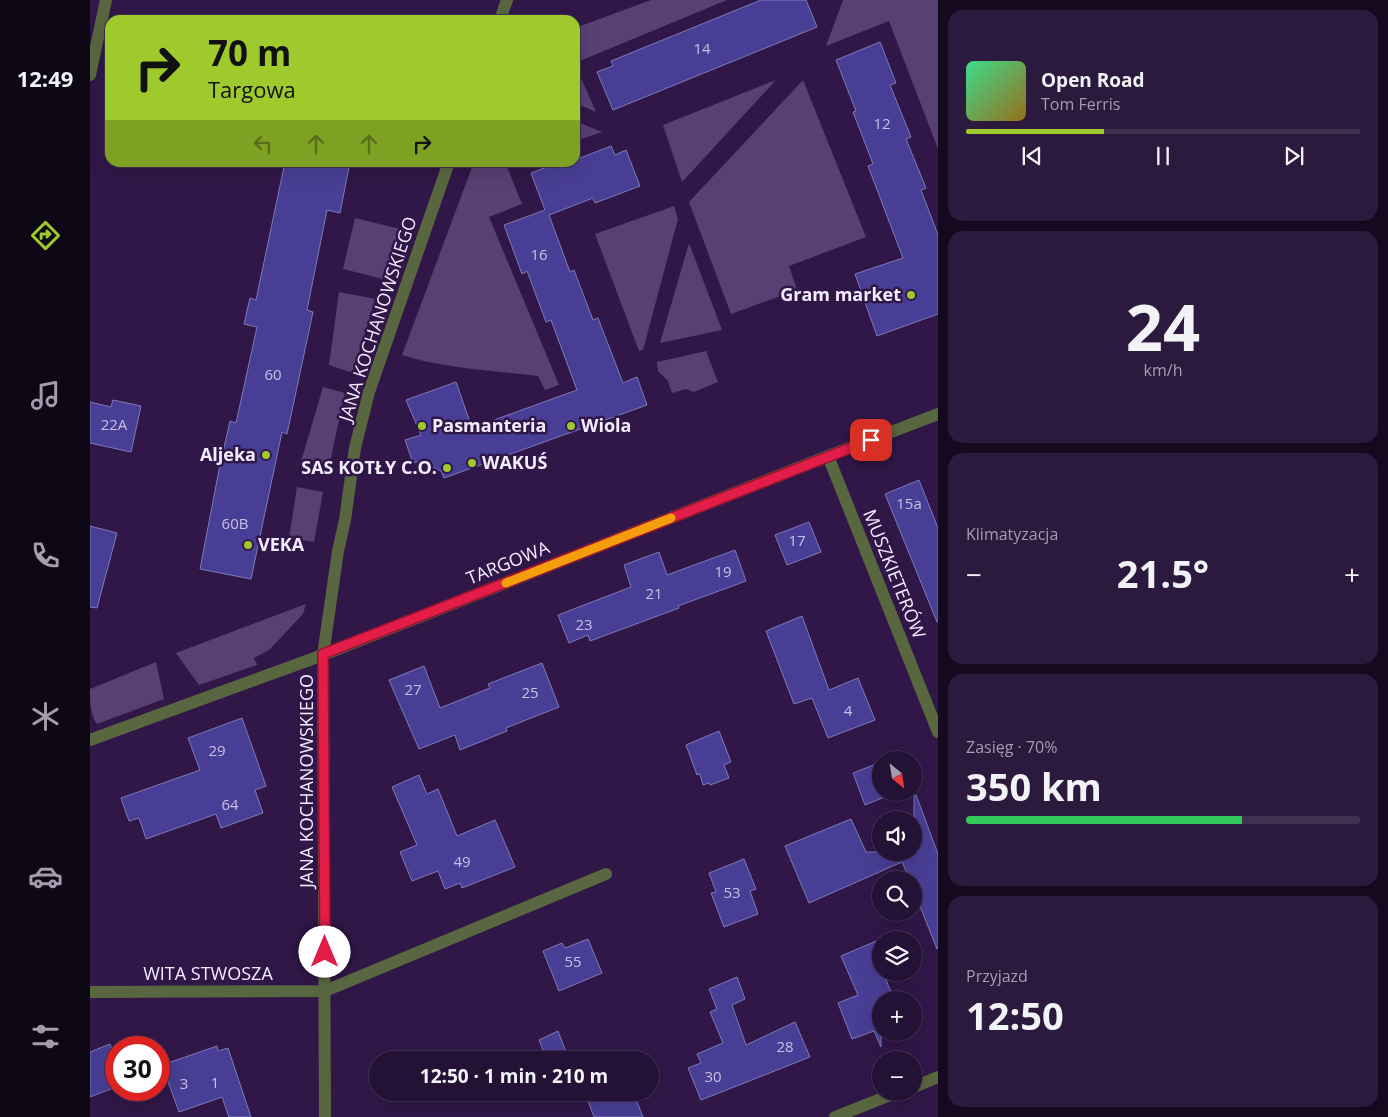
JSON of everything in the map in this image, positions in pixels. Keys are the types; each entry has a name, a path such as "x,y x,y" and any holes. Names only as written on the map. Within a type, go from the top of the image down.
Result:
{"street":[{"path":"90,75 106,0"},
{"path":"502,15 507,0"},
{"name":"JANA KOCHANOWSKIEGO","path":"325,1117 326,991 323,654 355,448 366,402 447,167"},
{"name":"TARGOWA","path":"90,740 323,654 938,414"},
{"name":"MUSZKIETERÓW","path":"828,456 938,732"},
{"path":"326,991 606,874"},
{"name":"WITA STWOSZA","path":"90,992 326,991"},
{"path":"922,1084 938,1077"},
{"path":"835,1117 875,1101"}],"shaded area":[{"path":"651,0 727,0 580,61 580,26"},
{"path":"843,0 938,0 938,149 889,21 826,46"},
{"path":"580,75 596,112 580,105"},
{"path":"776,80 682,182 663,125"},
{"path":"803,80 866,237 789,266 797,290 731,314 689,202"},
{"path":"580,123 602,132 580,139"},
{"path":"472,167 507,167 522,204 489,217 559,385 545,390 538,376 452,366 402,355"},
{"path":"674,206 678,219 643,350 639,351 595,234"},
{"path":"355,218 400,229 383,279 343,269"},
{"path":"689,243 722,330 660,343"},
{"path":"339,292 375,299 353,373 329,365"},
{"path":"706,351 718,382 694,392 686,389 672,393 668,381 658,371 657,362"},
{"path":"323,387 345,393 328,471 300,465"},
{"path":"297,487 323,492 314,542 289,538"},
{"path":"306,604 303,614 269,650 254,658 257,665 199,685 176,653"},
{"path":"156,662 164,699 97,724 90,703 90,689"}],"building":[{"path":"761,0 806,0 817,27 613,110 597,72 613,66 611,61"},
{"path":"880,42 896,83 890,85 911,137 906,139 926,188 921,190 938,235 938,314 877,336 855,274 903,258 868,166 873,164 853,112 856,111 836,60"},
{"path":"611,146 615,155 626,150 640,186 595,203 593,198 549,215 570,272 574,270 593,320 598,318 623,383 637,377 647,405 444,478 441,471 420,461 413,463 405,440 421,435 406,400 456,382 472,428 577,390 551,320 546,322 527,271 522,274 504,225 545,210 531,173 547,167 580,167 580,158"},
{"path":"284,167 349,167 340,213 327,210 307,310 313,312 287,434 282,432 251,579 200,569 230,421 236,423 257,327 244,324 250,298 256,300"},
{"path":"113,400 141,406 131,452 90,443 90,402 111,407"},
{"path":"919,480 938,528 937,622 885,494"},
{"path":"809,522 821,552 787,565 775,535"},
{"path":"90,526 117,533 97,608 90,607"},
{"path":"735,550 746,581 590,641 588,635 569,643 558,615 631,587 624,565 659,552 667,575"},
{"path":"802,616 829,690 858,678 875,720 828,738 812,698 794,704 766,631"},
{"path":"542,663 559,707 506,728 507,731 460,750 455,735 419,749 389,680 424,666 440,708 490,688 488,684"},
{"path":"242,718 266,786 255,790 263,813 221,828 216,814 146,839 139,818 129,821 121,798 200,770 188,738"},
{"path":"719,731 731,762 724,765 729,778 710,785 709,783 703,785 700,774 697,775 686,745"},
{"path":"872,766 872,801 875,801 865,805 853,773"},
{"path":"419,775 427,794 438,789 457,836 495,820 515,867 462,888 460,883 445,889 438,871 412,881 400,852 417,845 392,787"},
{"path":"914,801 918,801 922,811 914,811"},
{"path":"922,811 938,854 937,949 922,911 922,871 906,871 902,862 882,871 872,871 872,875 809,903 785,846 851,819 866,852 872,852 872,861 922,861"},
{"path":"744,859 756,889 750,891 758,914 724,927 711,893 716,892 709,873"},
{"path":"588,939 602,973 559,991 543,951 562,943 565,948"},
{"path":"872,943 872,981 887,981 890,991 872,991 872,1032 852,1039 838,1003 858,995 841,956"},
{"path":"737,977 745,999 732,1005 746,1045 795,1022 810,1057 701,1100 688,1068 701,1063 697,1054 723,1043 710,1012 717,1009 709,989"},
{"path":"558,1031 566,1051 543,1051 539,1040"},
{"path":"105,1046 105,1091 90,1097 90,1052"},
{"path":"217,1046 218,1051 228,1048 251,1117 229,1117 222,1097 179,1112 170,1087 170,1062"},
{"path":"588,1101 637,1101 643,1117 594,1117"}],"slow traffic":[{"path":"506,583 671,518"}],"place":[{"name":"Gram market","path":"911,295"},
{"name":"Pasmanteria","path":"422,426"},
{"name":"Wiola","path":"571,426"},
{"name":"Aljeka","path":"266,455"},
{"name":"WAKUŚ","path":"472,463"},
{"name":"SAS KOTŁY C.O.","path":"447,468"},
{"name":"VEKA","path":"248,545"}],"route":[{"path":"325,952 323,654 871,440"}]}
